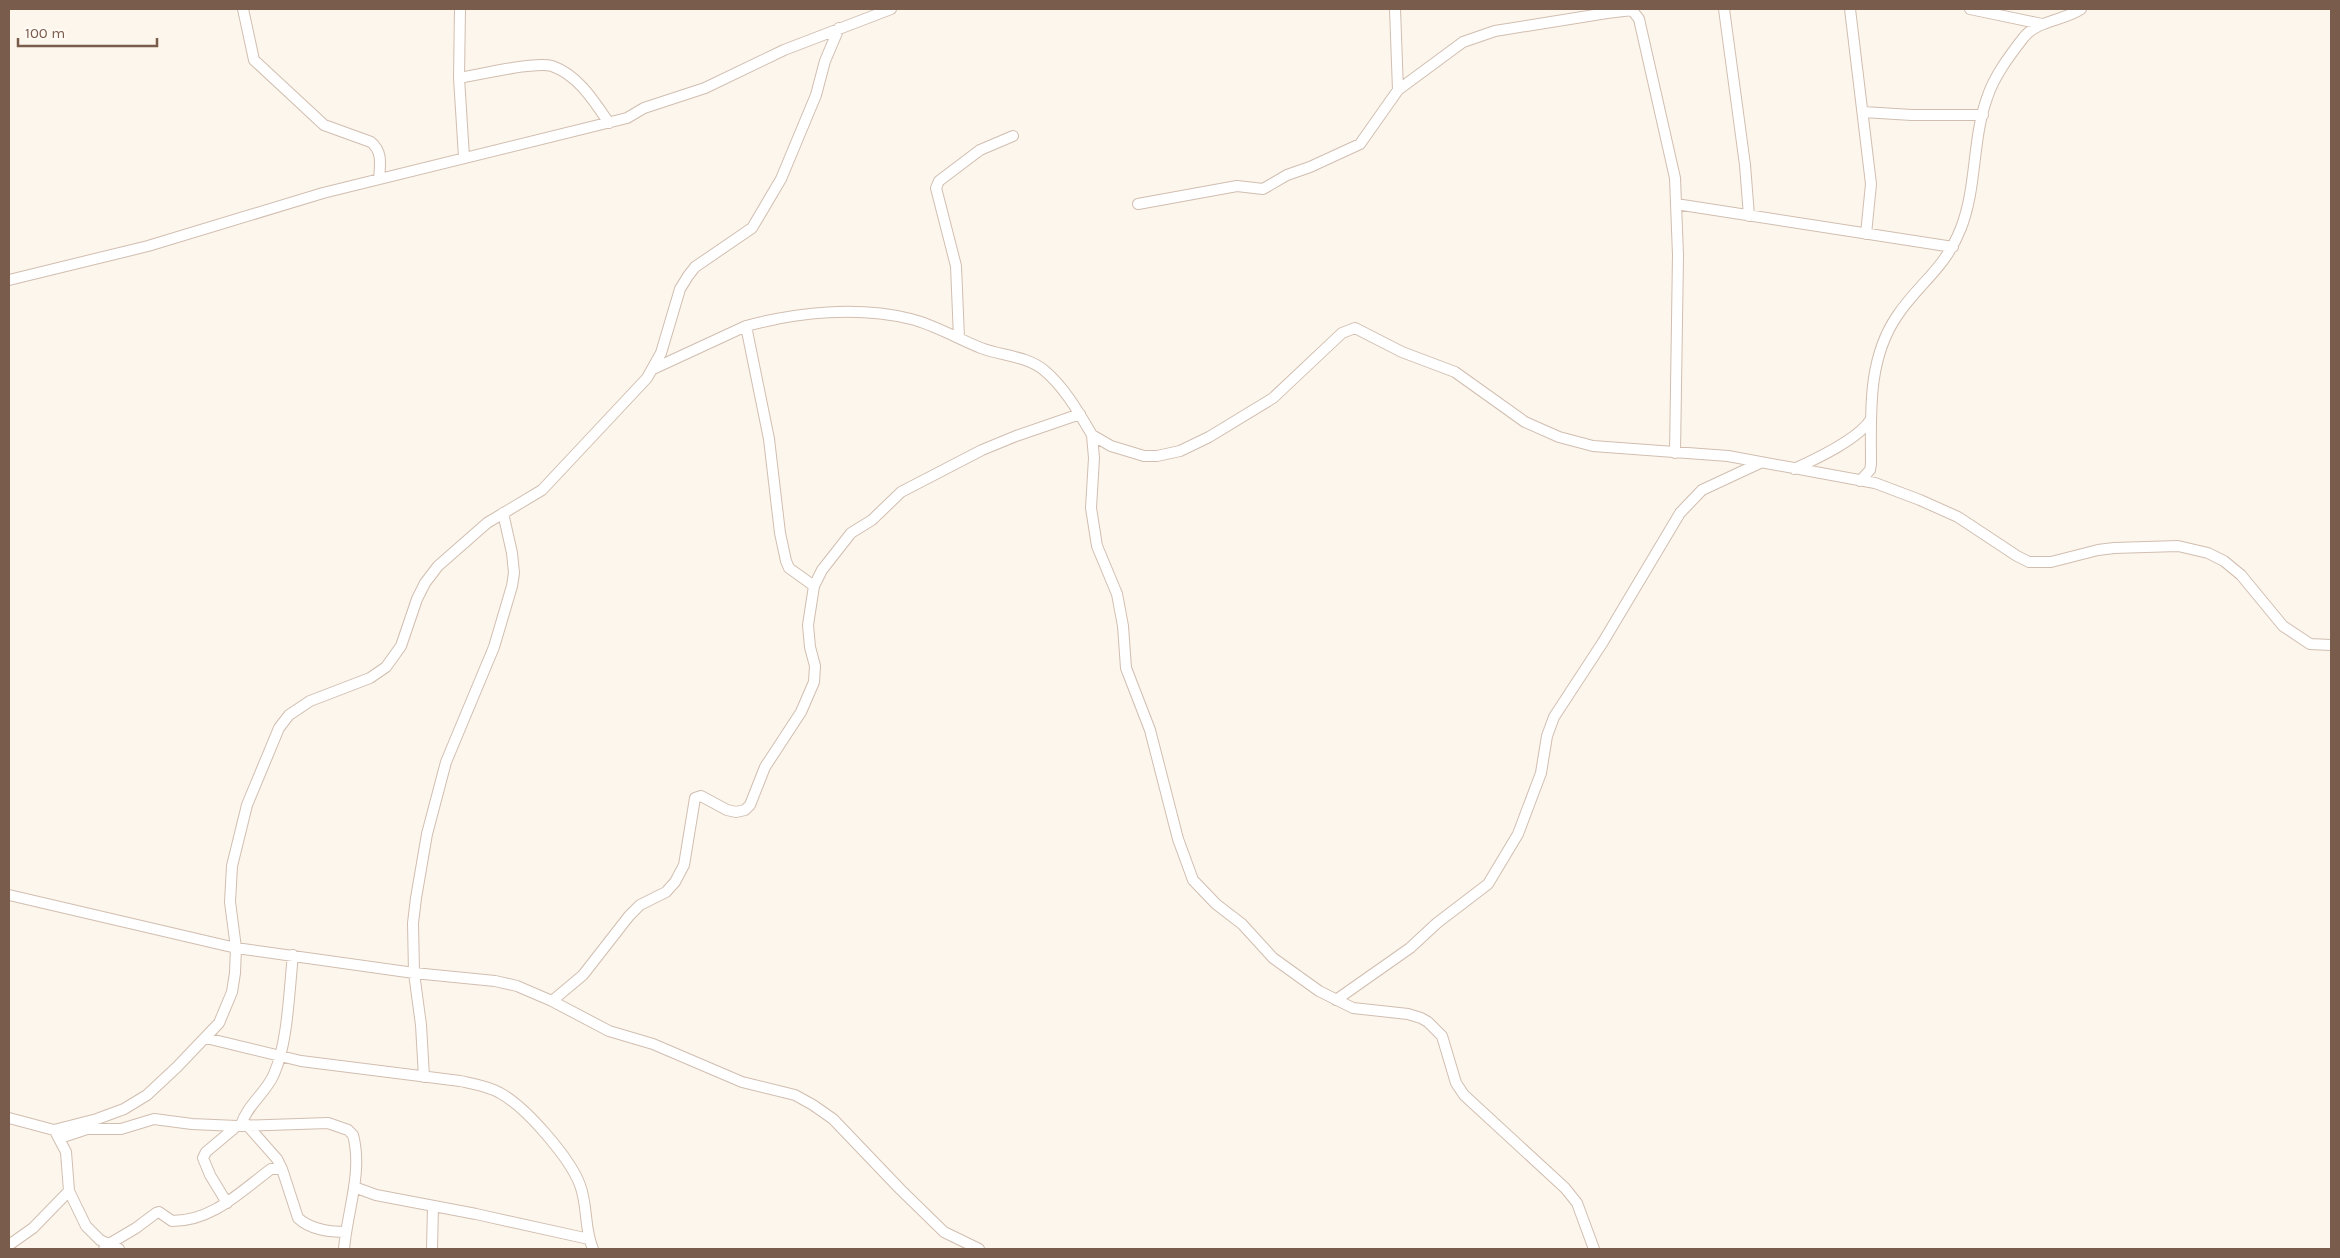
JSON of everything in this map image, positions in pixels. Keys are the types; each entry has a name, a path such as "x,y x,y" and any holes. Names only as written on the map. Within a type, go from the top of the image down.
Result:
{"street":[{"path":"243,9 254,60 258,66 284,86 324,125 371,142 376,146 380,159 379,179"},
{"path":"460,9 459,78 464,157"},
{"path":"9,280 148,246 323,193 628,118 644,108 704,88 784,50 891,9"},
{"path":"1395,9 1395,62 1398,90"},
{"path":"1138,204 1237,186 1263,189 1287,175 1310,167 1360,144 1398,90 1446,53 1475,36 1602,11 1635,9 1647,51 1675,178 1678,255 1675,453"},
{"path":"1724,9 1746,165 1749,216"},
{"path":"1850,9 1872,184 1866,234"},
{"path":"1970,9 2042,24"},
{"path":"1875,483 1870,470 1871,418 1874,379 1880,350 1897,315 1935,273 1953,247 1967,209 1983,115 1992,87 2025,35 2033,28 2060,20 2081,9"},
{"path":"57,1134 124,1109 140,1100 170,1074 219,1023 232,992 236,948 230,902 232,866 250,797 279,728 289,715 310,700 370,678 386,667 401,646 417,599 425,583 455,550 503,513 536,494 556,477 647,378 653,369 668,332 680,289 688,276 695,267 752,228 781,179 816,95 825,61 839,28"},
{"path":"459,78 532,66 550,66 563,71 590,95 608,123"},
{"path":"1863,112 1912,115 1983,115"},
{"path":"959,338 956,266 936,188 939,181 980,150 1013,136"},
{"path":"1676,204 1953,247"},
{"path":"653,369 746,326 817,314 861,312 913,319 990,351 1021,359 1045,370 1080,414 1092,435 1094,458 1091,508 1097,546 1117,594 1123,626 1126,668 1150,730 1178,839 1193,880 1216,904 1242,924 1273,958 1336,1000 1353,1008 1408,1014 1428,1022 1438,1030 1442,1036 1456,1083 1464,1095 1565,1188 1577,1203 1594,1249"},
{"path":"746,326 769,439 780,533 786,561 789,568 814,586"},
{"path":"1092,435 1110,446 1144,456 1157,456 1180,451 1274,398 1342,333 1355,328 1402,352 1455,372 1525,422 1559,437 1593,446 1728,456 1875,483 1958,517 2029,562 2051,562 2098,550 2114,548 2178,546 2208,553 2224,561 2241,575 2283,626 2310,644 2331,645"},
{"path":"552,1001 583,975 629,916 640,905 666,892 675,882 684,865 695,798 701,796 736,812 745,810 750,805 765,767 801,712 814,682 815,666 810,647 808,626 814,586 822,570 851,534 872,520 901,492 997,443 1080,414"},
{"path":"1794,469 1812,461 1862,430 1871,418"},
{"path":"1094,458 1110,446"},
{"path":"1336,1000 1410,948 1437,923 1488,884 1518,834 1540,774 1547,736 1554,717 1603,642 1680,513 1702,490 1760,463"},
{"path":"1860,481 1870,470"},
{"path":"424,1077 422,1025 414,973 414,915 421,864 446,762 494,647 512,586 514,573 512,553 503,513"},
{"path":"9,895 236,948 414,973 495,981 517,986 552,1001 609,1031 676,1052 742,1082 795,1095 813,1105 833,1119 852,1137 900,1189 944,1232 979,1249"},
{"path":"227,1203 210,1175 203,1158 206,1152 242,1126 246,1112 274,1076 281,1057 293,956"},
{"path":"206,1038 281,1057 485,1086 501,1093 519,1107 572,1168 586,1205 589,1239 593,1249"},
{"path":"9,1118 57,1134 87,1129 121,1129 154,1119 192,1124 242,1126 328,1123 348,1130 353,1135 355,1143 354,1187 344,1249"},
{"path":"242,1126 276,1159 282,1169 298,1218 304,1223 320,1230 346,1232"},
{"path":"57,1134 66,1152 69,1191 86,1226 106,1246 119,1249"},
{"path":"106,1246 156,1212 172,1221 182,1221 208,1214 227,1203 271,1169 282,1169"},
{"path":"354,1187 376,1195 589,1239"},
{"path":"9,1245 33,1228 69,1191"},
{"path":"432,1249 433,1206"}]}
